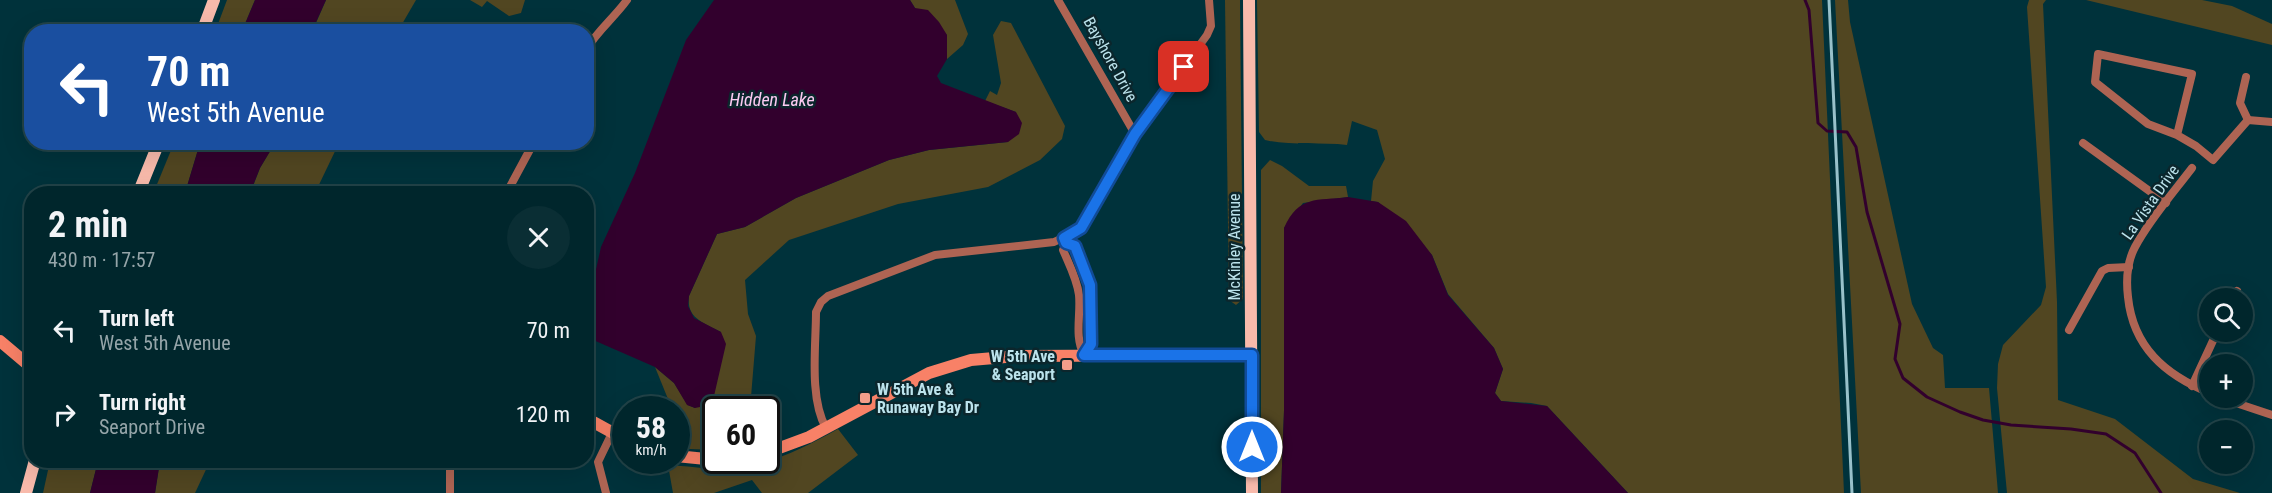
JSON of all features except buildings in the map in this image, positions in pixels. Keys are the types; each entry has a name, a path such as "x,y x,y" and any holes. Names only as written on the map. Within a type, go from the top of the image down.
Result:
{"main road":[{"path":"205,24 214,0"},
{"name":"McKinley Avenue","path":"1249,0 1252,493"},
{"path":"141,186 156,150"},
{"path":"0,341 24,361"},
{"path":"780,448 809,437 918,378 954,363 1017,356 1252,355"},
{"path":"594,423 612,433"},
{"path":"26,493 33,468"}],"street":[{"path":"614,19 617,0"},
{"path":"594,38 614,19 627,0"},
{"name":"Bayshore Drive","path":"1058,0 1135,134"},
{"path":"826,428 820,418 816,402 816,312 820,302 828,296 935,255 1065,241 1075,246 1090,285 1091,344 1084,355 1078,344 1079,293 1075,275 1063,250 1065,241 1081,228 1135,134 1207,35 1211,26 1209,0"},
{"path":"2177,135 2192,74 2098,54 2095,82 2148,124 2177,135 2196,146 2213,160 2248,120"},
{"path":"2246,77 2240,103 2248,120"},
{"path":"2248,120 2272,122"},
{"path":"2084,143 2166,203"},
{"path":"510,186 530,150"},
{"name":"La Vista Drive","path":"2192,168 2135,248 2128,267 2127,286 2129,310 2138,335 2152,358 2170,374 2199,389"},
{"path":"2069,330 2105,269 2128,267"},
{"path":"2192,386 2212,342"},
{"path":"2251,408 2272,415"},
{"path":"606,493 598,462 612,433"},
{"path":"450,468 450,493"}],"shaded area":[{"path":"227,0 255,0 245,24 218,24"},
{"path":"326,0 416,0 402,24 316,24"},
{"path":"470,0 525,0 521,13 509,16 487,1 482,7"},
{"path":"910,0 955,0 968,34 963,45 947,59 947,35 915,8"},
{"path":"1225,0 1240,0 1243,299 1236,305 1229,300"},
{"path":"1257,0 1822,0 1844,493 1628,493 1547,406 1501,401 1495,393 1503,369 1494,348 1448,294 1432,255 1378,202 1371,201 1373,181 1385,159 1377,130 1352,121 1347,145 1274,142 1265,140 1259,132"},
{"path":"1835,0 1848,0 1850,22 1912,304 1933,348 1943,355 1945,388 1989,388 1998,493 1861,493"},
{"path":"2029,0 2046,0 2043,4 2057,302 2058,400 2115,419 2193,479 2240,493 2007,493 1997,388 1998,364 2003,345 2041,305 2046,287 2027,7"},
{"path":"2086,0 2202,0 2232,6 2272,24 2272,45"},
{"path":"1001,21 1011,23 1065,126 1062,139 1040,160 988,187 898,204 789,240 745,280 748,314 756,336 751,396 702,396 702,449 690,449 690,406 695,408 721,332 693,315 690,310 689,296 717,234 745,227 796,198 889,160 929,150 1008,142 1016,112 985,101 990,91 997,95 1001,83 993,35"},
{"path":"171,150 198,150 187,186 156,186"},
{"path":"271,150 336,150 318,186 253,186"},
{"path":"1270,160 1309,186 1346,186 1348,197 1303,203 1284,228 1284,411 1281,493 1261,493 1261,170"},
{"path":"655,367 674,383 682,396 667,396"},
{"path":"838,429 858,455 808,493 762,493 752,480 714,493 673,493 670,474 690,474 690,467 702,468 702,474 780,474 780,457"},
{"path":"48,468 96,468 90,493 43,493"},
{"path":"159,468 207,468 195,493 155,493"}],"water":[{"path":"255,0 326,0 315,24 245,24"},
{"name":"Hidden Lake","path":"714,0 910,0 915,8 928,10 947,35 947,59 937,76 941,83 1016,112 1022,123 1019,134 1008,142 929,150 889,160 796,198 745,227 717,234 689,296 688,306 694,318 721,332 726,344 714,396 702,396 702,407 695,408 690,406 690,396 682,396 674,383 655,367 594,340 594,278 601,247 635,173 686,40"},
{"path":"198,150 271,150 253,186 187,186"},
{"path":"1348,197 1378,202 1406,221 1432,255 1448,295 1494,348 1503,369 1495,393 1501,401 1547,406 1628,493 1281,493 1284,411 1284,228 1290,217 1302,205 1318,200"},
{"path":"96,468 159,468 155,493 90,493"}],"waterway":[{"path":"1805,0 1809,10 1818,123 1827,131 1847,132 1856,147 1867,212 1900,324 1895,359 1903,378 1927,397 1983,420 2011,425 2106,434 2135,453 2161,493"}],"railway":[{"path":"1829,0 1852,493"}],"place":[{"name":"W 5th Ave & Seaport","path":"1067,365"},
{"name":"W 5th Ave & Runaway Bay Dr","path":"865,398"}],"route":[{"path":"1184,67 1135,134 1081,228 1064,238 1066,243 1075,246 1090,285 1091,344 1084,355 1252,355 1252,447"}]}
